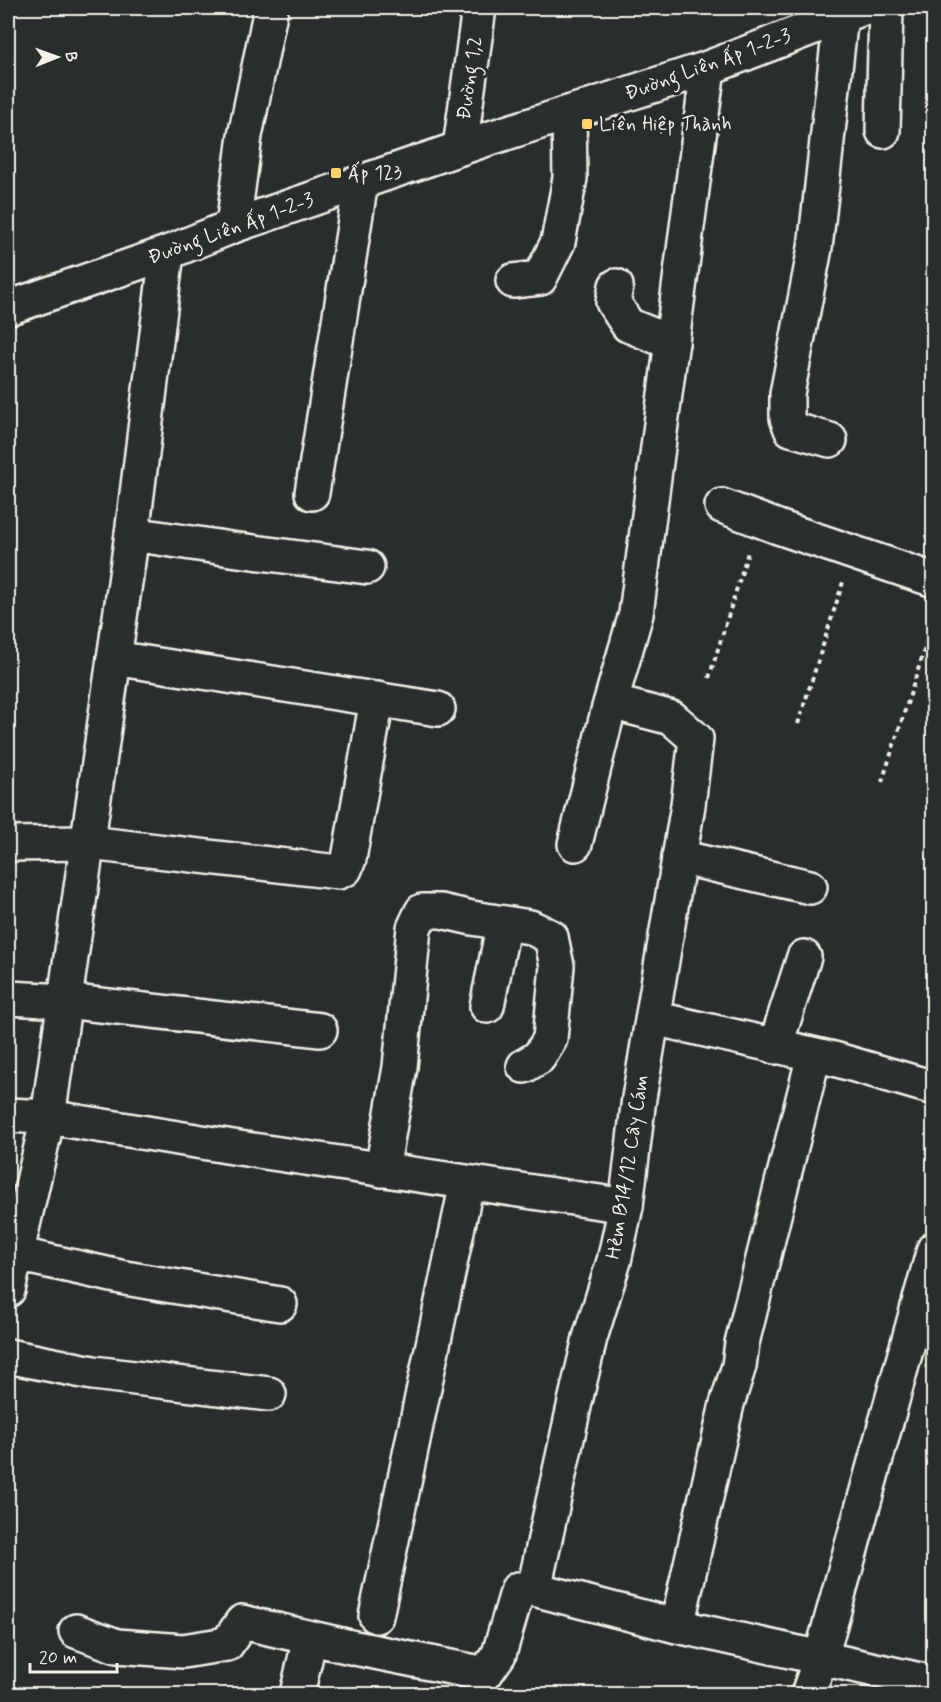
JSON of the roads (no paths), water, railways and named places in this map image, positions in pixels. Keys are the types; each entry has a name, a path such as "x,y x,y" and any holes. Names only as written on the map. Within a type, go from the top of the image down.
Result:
{"street":[{"path":"234,226 245,136 271,8"},
{"name":"Đường 1,2","path":"460,148 479,8"},
{"path":"883,131 886,8"},
{"path":"830,440 791,429 787,418 787,394 816,248 852,12"},
{"name":"Đường Liên Ấp 1-2-3","path":"8,308 168,253 234,226 460,148 708,68 852,12"},
{"path":"574,844 636,614 708,68"},
{"path":"513,281 540,278 558,242 570,178 569,113"},
{"path":"312,494 361,182"},
{"path":"8,1290 48,1118 132,534 168,253"},
{"path":"616,286 613,302 628,325 672,343"},
{"path":"722,506 933,580"},
{"path":"132,534 367,567"},
{"path":"114,658 438,709"},
{"path":"8,844 89,843 338,872 345,868 349,859 377,699"},
{"name":"Hẻm B14/12 Cây Cám","path":"534,1589 590,1338 614,1261 626,1206 639,1098 688,805 696,739 672,718 611,702"},
{"path":"679,856 810,887"},
{"path":"382,1170 400,1066 414,928 422,911 441,911 530,927 551,937 557,966 550,1039 539,1056 524,1066"},
{"path":"487,1006 504,923"},
{"path":"775,1047 804,957"},
{"path":"8,998 66,1001 320,1030"},
{"path":"653,1018 834,1059 933,1088"},
{"path":"677,1626 727,1404 739,1366 742,1343 814,1055"},
{"path":"8,1115 48,1118 626,1206"},
{"path":"376,1616 467,1182"},
{"path":"808,1695 821,1657 933,1249"},
{"path":"16,1254 125,1278 280,1304"},
{"path":"8,1356 93,1373 269,1395"},
{"path":"76,1631 117,1646 183,1651 227,1644 242,1622 484,1674 499,1654 518,1589 534,1589 677,1626 933,1683"},
{"path":"297,1695 310,1638"}],"place":[{"name":"Liên Hiệp Thành","path":"587,124"},
{"name":"Ấp 123","path":"336,173"}]}
